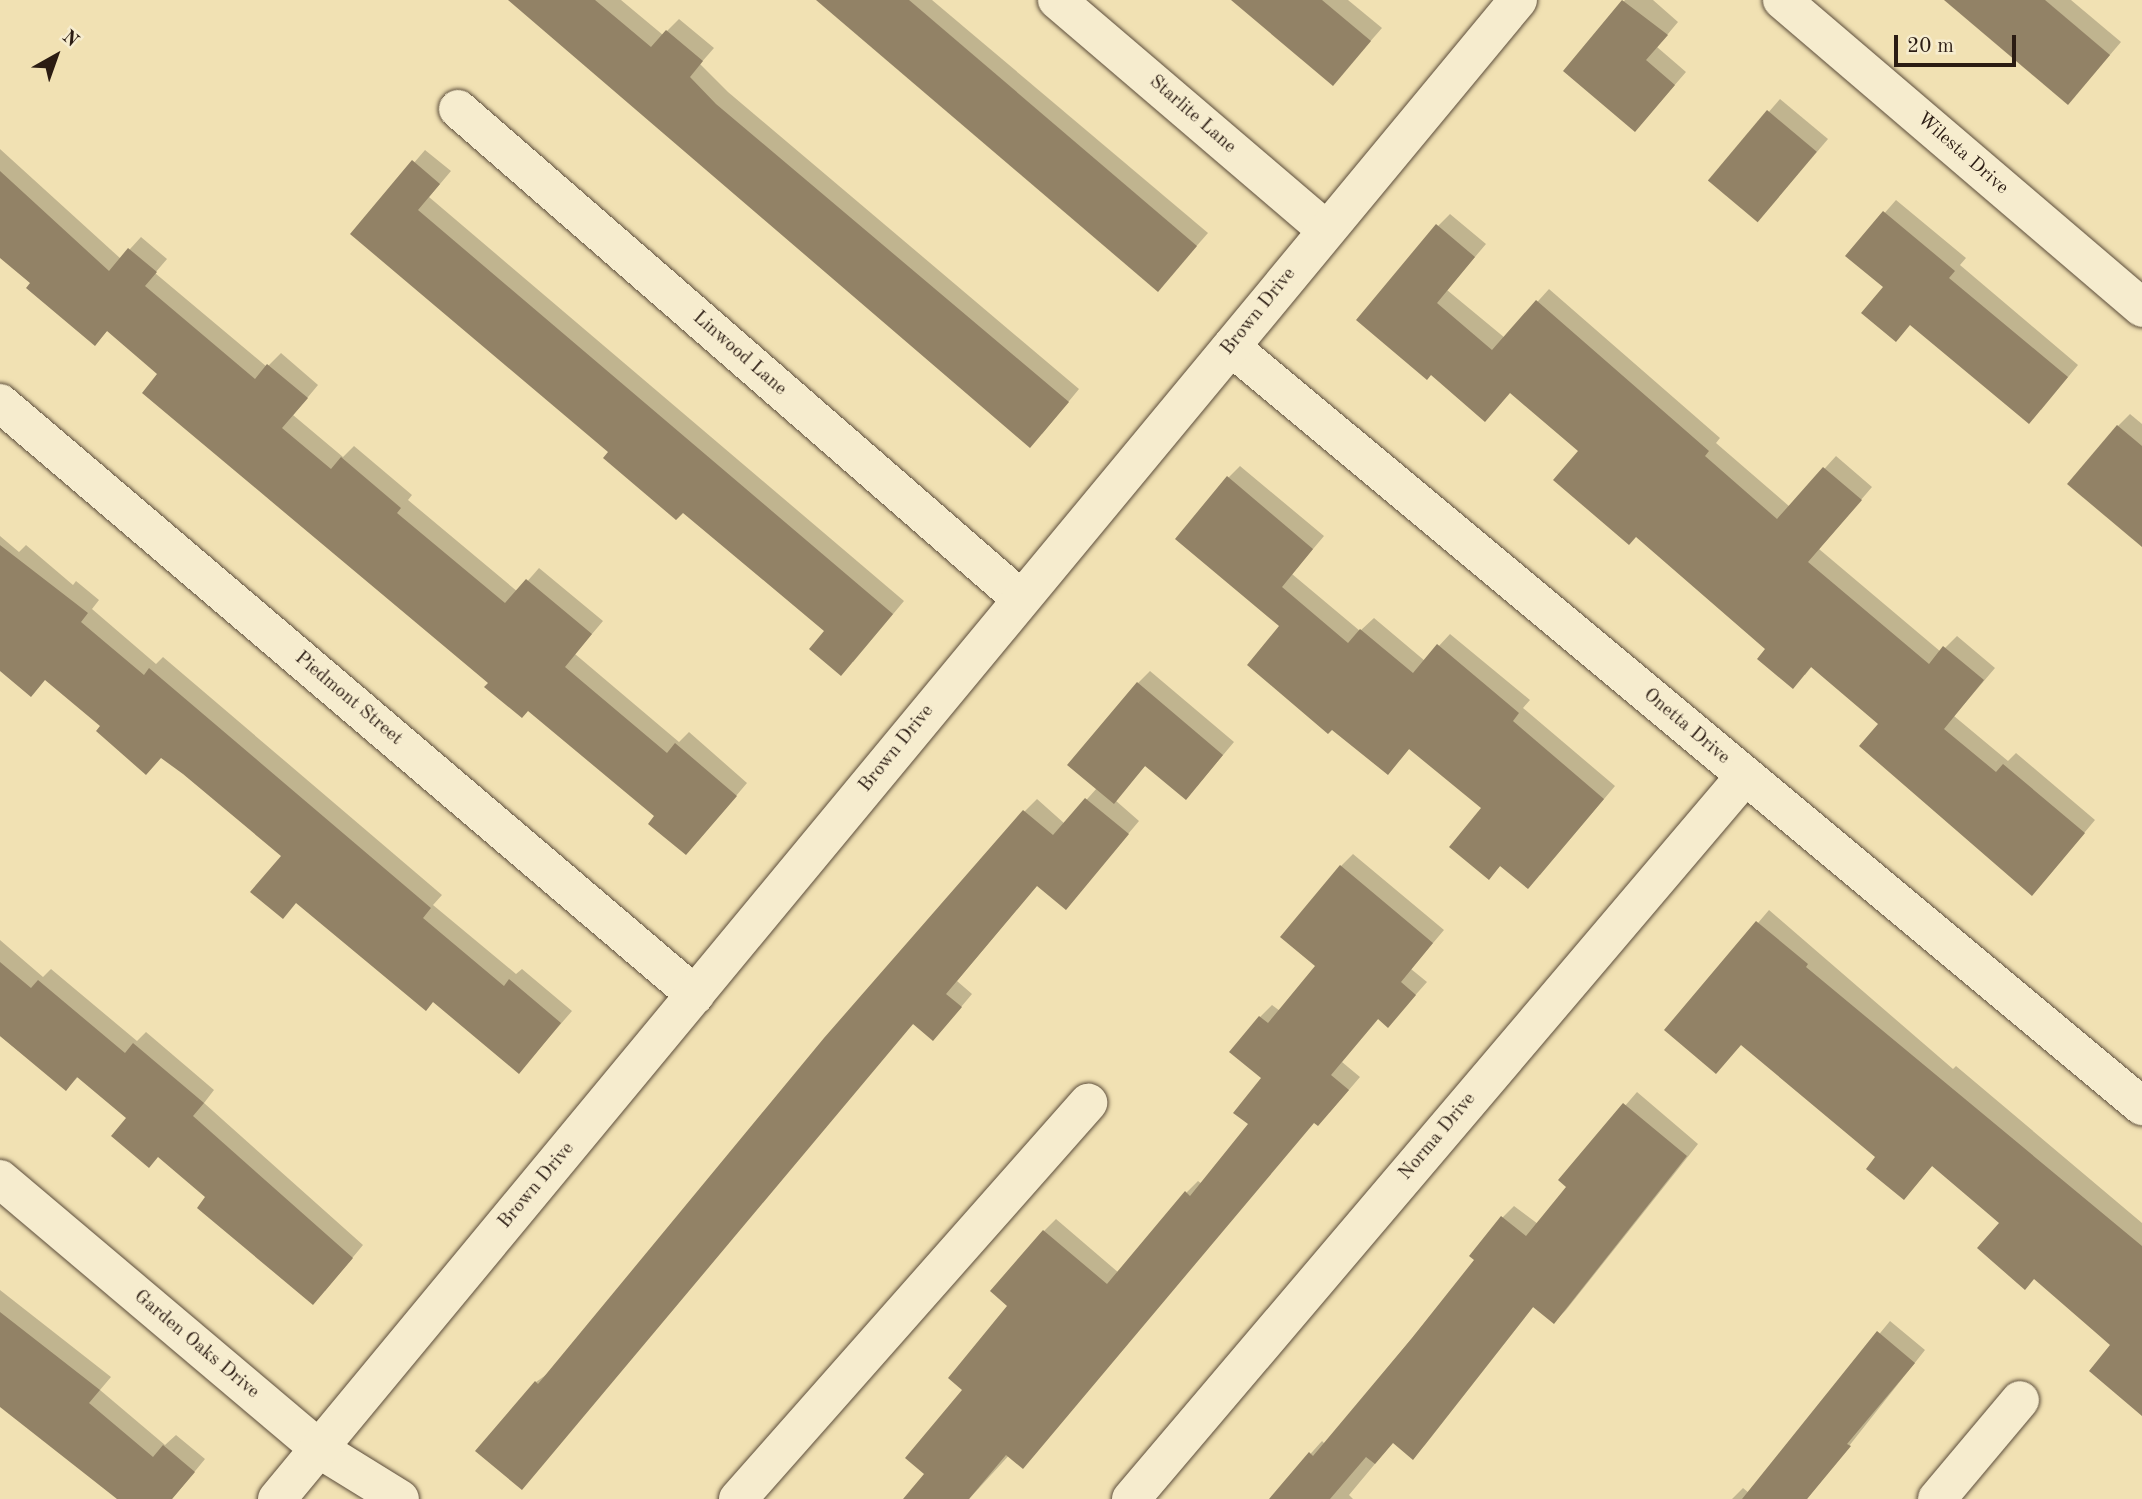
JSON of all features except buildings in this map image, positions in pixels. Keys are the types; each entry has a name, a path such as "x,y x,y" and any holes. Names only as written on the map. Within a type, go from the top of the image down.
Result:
{"street":[{"name":"Starlite Lane","path":"1057,0 1326,230"},
{"name":"Brown Drive","path":"278,1499 1020,598 1518,0"},
{"name":"Wilesta Drive","path":"1782,0 2142,308"},
{"name":"Linwood Lane","path":"458,109 1020,598"},
{"name":"Onetta Drive","path":"1231,347 2142,1106"},
{"name":"Piedmont Street","path":"0,403 695,995"},
{"name":"Norma Drive","path":"1131,1499 1745,776"},
{"path":"738,1499 1088,1102"},
{"name":"Garden Oaks Drive","path":"0,1180 319,1449 400,1499"},
{"path":"1937,1499 2020,1400"}]}
